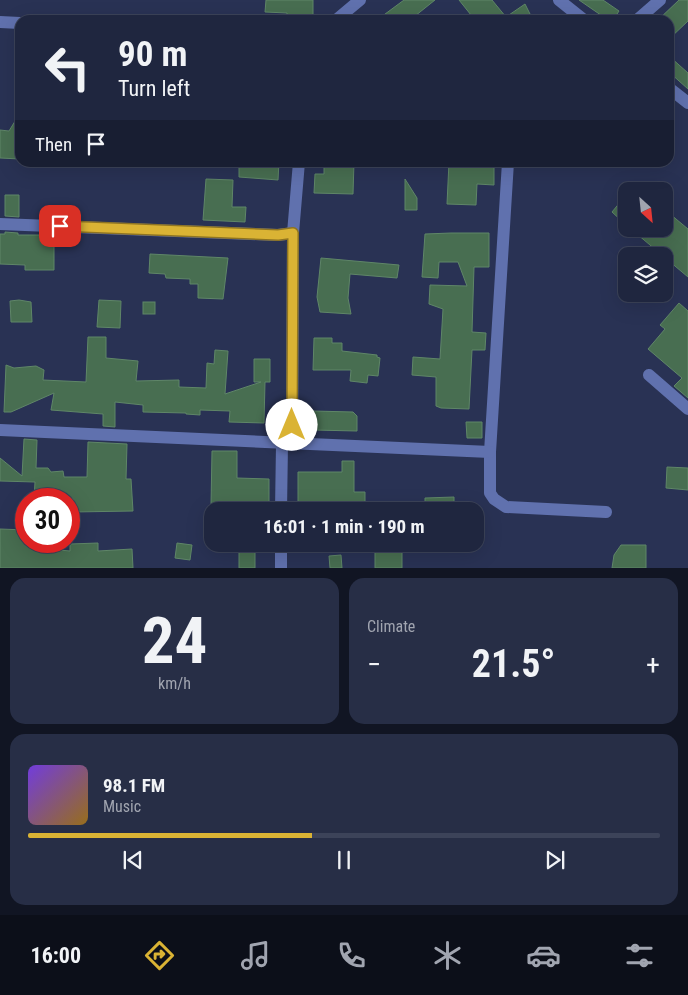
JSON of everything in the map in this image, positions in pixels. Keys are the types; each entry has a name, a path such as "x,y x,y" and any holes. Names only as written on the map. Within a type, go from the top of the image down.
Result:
{"street":[{"path":"342,15 360,0"},
{"path":"558,0 578,15"},
{"path":"643,15 660,0"},
{"path":"0,22 15,23"},
{"path":"674,92 688,103"},
{"path":"283,502 287,444 293,233 298,167"},
{"path":"508,167 490,452 490,494 506,507 606,512"},
{"path":"0,224 278,235 293,233"},
{"path":"649,375 688,409"},
{"path":"0,430 490,452"},
{"path":"281,552 281,568"}],"building":[{"path":"266,0 313,0 313,15 287,15 287,13 265,12"},
{"path":"404,0 435,0 416,15 384,15"},
{"path":"459,0 492,0 504,15 471,15"},
{"path":"579,0 603,0 619,11 616,15 601,15"},
{"path":"679,0 688,0 688,21 674,34 674,15 663,15"},
{"path":"525,4 530,15 509,15"},
{"path":"674,60 688,73 688,89 674,76"},
{"path":"15,121 15,159 0,158 0,130 9,131"},
{"path":"239,167 279,167 278,180 239,177"},
{"path":"324,167 354,167 353,194 314,193 315,174 324,174"},
{"path":"449,167 494,167 494,185 477,184 476,205 447,204"},
{"path":"206,179 233,180 232,207 246,207 245,222 203,220"},
{"path":"405,179 417,198 417,210 405,210"},
{"path":"5,195 19,195 19,217 5,216"},
{"path":"618,205 618,218 612,212"},
{"path":"673,216 688,229 688,277 673,264 673,247 652,247 642,238 672,238"},
{"path":"5,232 18,233 18,235 54,235 54,270 25,270 25,265 0,264 0,234 5,234"},
{"path":"489,233 489,267 474,267 472,332 486,333 485,350 472,350 469,409 441,408 436,406 436,377 412,375 413,357 440,359 443,309 429,304 430,285 467,286 458,262 439,262 438,278 422,277 425,234"},
{"path":"150,254 228,258 223,299 198,298 198,284 190,284 190,279 166,278 165,274 149,273"},
{"path":"321,258 399,265 397,278 350,274 348,298 351,314 320,312 317,297"},
{"path":"99,300 121,301 120,328 97,327"},
{"path":"10,301 31,302 32,322 11,322"},
{"path":"143,302 155,302 155,314 143,314"},
{"path":"679,303 688,311 688,398 674,386 682,378 648,349 665,329 660,325"},
{"path":"88,337 106,337 106,358 138,361 136,381 179,380 179,387 206,388 207,363 214,364 215,350 228,351 225,394 261,382 254,382 254,359 270,359 270,382 265,382 264,423 229,422 230,411 200,410 200,415 143,412 143,405 115,402 115,427 103,426 103,414 51,410 54,393 11,412 4,412 6,365 14,368 36,366 44,370 43,380 86,382"},
{"path":"314,338 332,338 332,343 342,343 342,351 377,355 380,358 378,376 368,375 367,383 350,381 351,370 313,370"},
{"path":"313,411 353,412 357,416 357,431 313,430"},
{"path":"466,422 482,422 482,438 467,438"},
{"path":"24,439 37,440 36,468 48,468 51,472 63,471 64,477 87,477 88,442 127,444 126,479 131,479 133,511 80,512 80,488 35,488 35,482 0,481 0,458 22,476"},
{"path":"212,451 237,451 237,478 269,479 269,502 211,502"},
{"path":"342,461 354,461 354,492 365,492 365,502 298,502 298,472 342,472"},
{"path":"667,467 688,468 688,490 666,488"},
{"path":"454,497 454,502 425,502 425,498"},
{"path":"0,529 15,530 15,553 80,553 80,544 98,543 98,551 132,549 133,568 0,568"},
{"path":"177,543 192,545 190,560 175,558"},
{"path":"621,545 646,545 646,568 612,568 614,555"},
{"path":"239,552 255,552 255,568 239,568"},
{"path":"375,552 402,552 402,568 375,568"},
{"path":"341,555 342,568 330,568 329,556"}],"route":[{"path":"60,226 278,235 293,233 292,425"}]}
